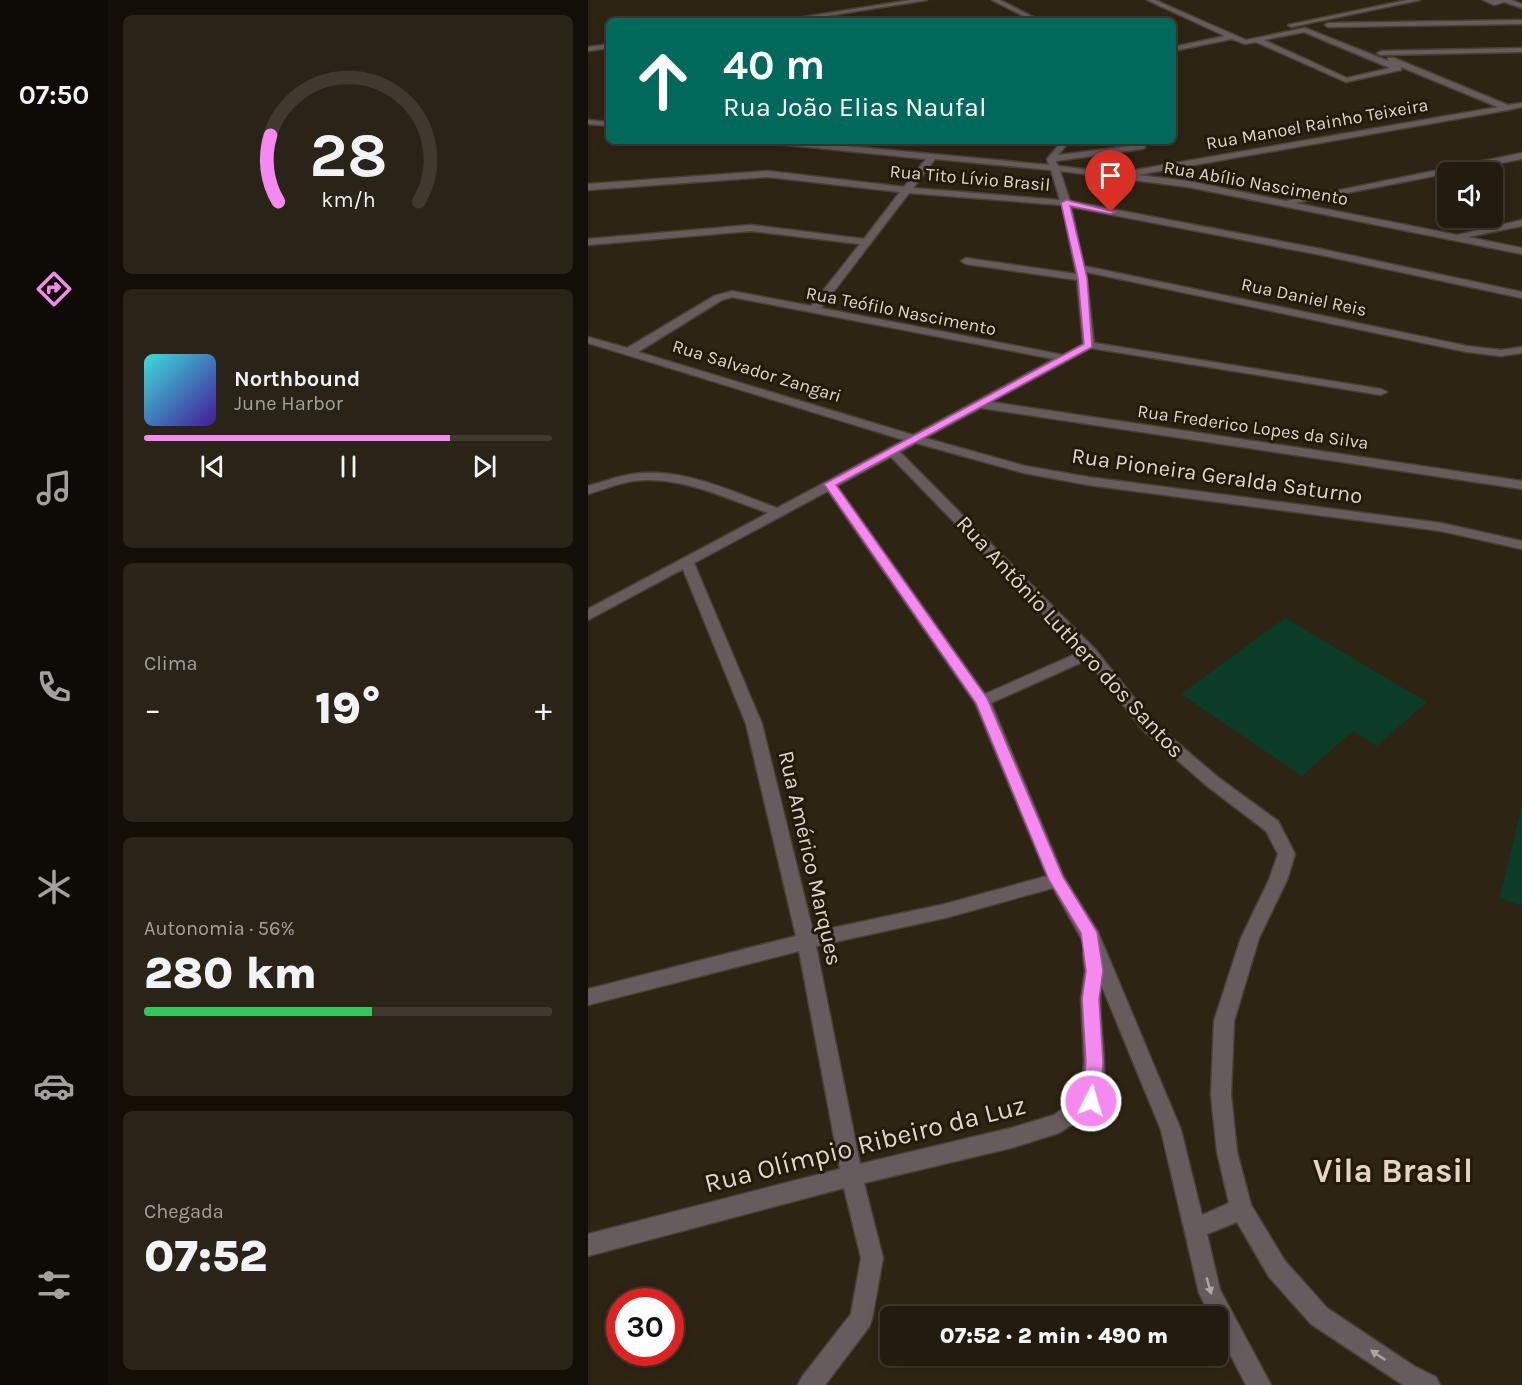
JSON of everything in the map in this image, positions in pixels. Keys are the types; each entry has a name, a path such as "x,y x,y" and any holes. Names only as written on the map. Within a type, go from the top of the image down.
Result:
{"street":[{"path":"800,18 924,0"},
{"path":"995,0 1028,18"},
{"path":"1150,0 1245,42 1305,30 1398,68 1346,80 1258,40"},
{"path":"1176,48 1417,0"},
{"path":"1486,0 1494,3 1505,0 1522,6"},
{"path":"1305,24 1522,22"},
{"path":"1305,24 1508,108"},
{"path":"588,49 606,46"},
{"path":"1375,53 1522,50"},
{"name":"Rua Manoel Rainho Teixeira","path":"1117,176 1522,105"},
{"path":"588,122 606,124"},
{"name":"Rua Abílio Nascimento","path":"794,144 932,157 1052,164 1117,176 1188,184 1522,251"},
{"path":"849,150 856,144"},
{"path":"1052,164 1064,144"},
{"path":"1052,164 1142,146"},
{"path":"1281,203 1522,156"},
{"path":"813,311 932,157"},
{"path":"1052,164 1066,203 1081,273 1089,345"},
{"name":"Rua Tito Lívio Brasil","path":"588,187 768,174 907,190 1066,203 1321,252 1522,295"},
{"path":"1455,238 1522,223"},
{"path":"588,242 751,228 865,242"},
{"name":"Rua Daniel Reis","path":"966,261 1081,273 1467,349 1501,353 1522,350"},
{"name":"Rua Teófilo Nascimento","path":"631,351 718,298 732,294 1065,358"},
{"name":"Rua Salvador Zangari","path":"588,340 631,351 915,439"},
{"path":"588,615 1089,345 1382,392"},
{"name":"Rua Frederico Lopes da Silva","path":"979,404 1522,485"},
{"name":"Rua Pioneira Geralda Saturno","path":"915,439 1024,469 1088,481 1441,527 1520,544"},
{"name":"Rua Antônio Luthero dos Santos","path":"892,451 1090,653 1149,727 1213,782 1272,826 1287,854 1278,880 1250,938 1224,1021 1221,1095 1227,1152 1241,1209 1277,1269 1319,1316 1406,1374 1428,1385"},
{"path":"588,490 636,477 662,477 686,481 778,512"},
{"path":"830,484 982,701 1057,880 1089,932 1171,1130 1210,1293 1259,1385"},
{"name":"Rua Américo Marques","path":"687,562 754,724 782,833 806,941 852,1176 872,1258 861,1319 810,1385"},
{"path":"982,701 1090,653"},
{"path":"588,997 806,941 945,911 1057,880"},
{"name":"Rua Olímpio Ribeiro da Luz","path":"588,1245 852,1176 1011,1138 1059,1123 1091,1101 1094,1062 1090,999 1094,971 1089,932"},
{"path":"1194,1229 1241,1209"}],"green space":[{"path":"1285,618 1427,702 1377,746 1353,731 1302,776 1181,694"},
{"path":"1522,804 1522,906 1500,898"}],"district":[{"name":"Vila Brasil","path":"1393,1171"}],"route":[{"path":"1091,1101 1094,1062 1090,999 1094,971 1089,932 1057,880 982,701 830,484 1089,345 1082,278 1066,203 1111,212"}]}
